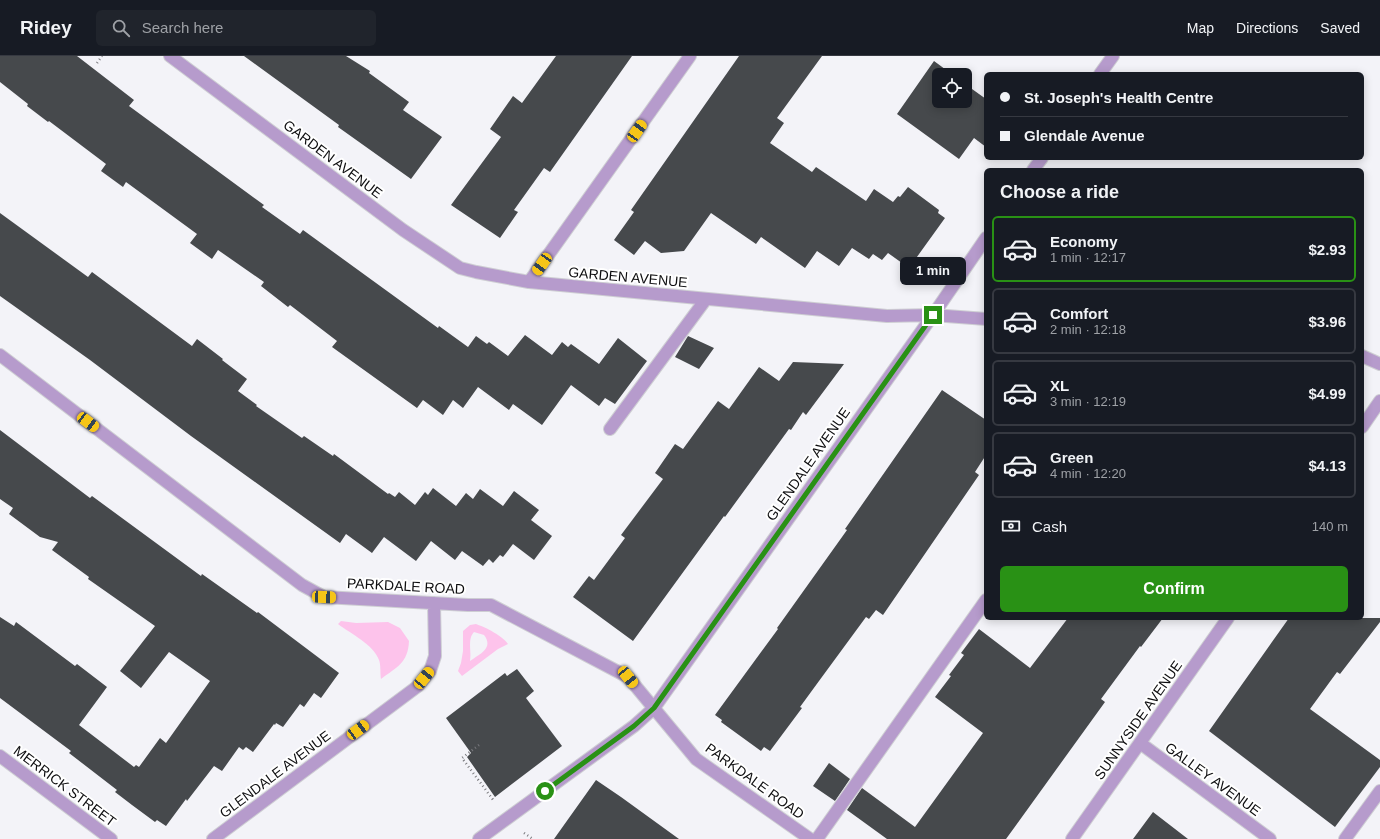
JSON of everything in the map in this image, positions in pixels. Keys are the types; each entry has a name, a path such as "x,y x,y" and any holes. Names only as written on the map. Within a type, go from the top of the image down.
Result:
{"street":[{"name":"GARDEN AVENUE","path":"170,56 403,230 460,268 529,282 887,316 933,315 984,319"},
{"path":"529,282 690,56"},
{"path":"1101,72 1113,56"},
{"name":"GLENDALE AVENUE","path":"479,839 634,726 654,708 984,241"},
{"path":"610,429 706,299"},
{"name":"PARKDALE ROAD","path":"0,354 302,585 324,597 491,605 628,677 696,759 810,839"},
{"path":"1364,357 1380,364"},
{"path":"1364,424 1380,401"},
{"name":"GLENDALE AVENUE","path":"213,839 418,686 430,671 435,656 434,603"},
{"path":"817,839 984,603"},
{"name":"SUNNYSIDE AVENUE","path":"1072,839 1227,620"},
{"name":"GALLEY AVENUE","path":"1140,743 1270,839"},
{"name":"MERRICK STREET","path":"0,756 111,839"},
{"path":"1345,839 1380,791"}],"path":[{"path":"97,63 102,56"},
{"path":"479,745 462,758 498,807"},
{"path":"523,832 533,839"}],"shaded area":[{"path":"341,621 356,623 388,622 400,628 409,641 404,660 397,668 381,679 380,662 376,654 367,644 338,624"},
{"path":"476,624 489,630 498,635 508,644 498,649 462,676 458,671 463,651 463,631 470,625","holes":["474,632 484,635 487,640 487,647 470,661 470,642 472,635"]}],"building":[{"path":"0,56 77,56 134,100 129,106 264,205 262,207 300,234 303,230 438,328 439,326 468,347 476,336 487,344 489,342 508,356 525,335 552,355 562,342 568,347 571,344 599,364 618,338 647,361 615,404 605,398 599,406 571,385 542,425 513,404 509,410 478,387 463,408 453,400 443,415 423,400 417,408 332,347 337,341 290,305 288,307 261,286 264,282 218,250 212,259 190,243 197,234 126,182 123,187 101,171 106,164 27,106 28,104 0,82"},
{"path":"244,56 346,56 370,71 369,73 409,102 403,110 442,137 411,179 338,127 339,125"},
{"path":"556,56 632,56 550,172 544,168 514,210 518,212 500,238 451,205 501,137 490,129 513,96 522,103"},
{"path":"739,56 822,56 777,118 784,123 770,143 812,172 816,167 866,201 874,189 893,202 898,196 900,197 908,187 939,210 938,213 945,218 909,268 888,253 882,260 873,254 869,259 852,248 839,266 817,251 805,268 761,237 756,244 711,213 684,251 661,253 645,241 634,255 614,240 634,212 631,210"},
{"path":"934,61 944,68 932,68 932,108 972,108 972,89 984,98 984,146 974,138 959,159 897,114"},
{"path":"0,213 88,277 92,272 192,346 197,339 247,379 238,391 257,405 256,406 302,438 304,436 333,456 334,454 388,494 389,493 395,497 399,492 415,505 425,492 428,495 433,488 456,506 466,493 473,499 480,489 503,506 514,491 539,510 531,520 552,536 534,560 513,544 503,557 500,555 493,563 489,559 483,566 462,551 455,560 431,541 416,561 384,537 372,553 346,534 340,543 0,296"},
{"path":"688,336 714,348 699,369 675,357"},
{"path":"793,362 844,364 806,415 803,412 791,430 789,429 633,641 573,597 589,576 594,580 625,538 621,535 663,479 655,473 675,444 683,449 718,401 729,409 759,367 779,381"},
{"path":"942,390 984,419 984,458 975,472 979,475 883,615 876,610 869,619 866,617 800,707 802,708 770,751 764,747 761,751 721,722 722,720 715,715 778,629 777,628 847,530 845,529"},
{"path":"0,430 90,498 92,496 201,576 202,574 257,613 258,612 339,673 321,698 314,693 304,707 300,704 283,727 276,723 275,725 274,724 253,752 246,747 243,750 239,747 222,771 214,766 187,801 186,799 166,826 157,820 155,822 115,792 117,790 69,753 71,751 0,698 0,617 14,626 16,622 75,666 77,664 107,687 79,725 134,767 136,765 139,767 160,738 166,743 210,681 169,652 141,688 120,671 155,626 88,579 89,577 52,550 58,542 40,537 9,514 13,508 0,499"},
{"path":"1364,618 1380,618 1380,622 1340,674 1337,672 1310,709 1380,760 1380,767 1335,827 1209,731 1288,620 1364,620"},
{"path":"1066,620 1161,620 1141,647 1140,646 1101,699 1105,702 1006,839 887,839 847,810 862,788 915,827 983,733 935,697 951,676 949,675 964,655 961,653 979,629 1030,668"},
{"path":"517,669 534,691 526,698 562,746 495,797 467,757 471,753 446,718 505,673 507,676"},
{"path":"829,763 850,779 835,801 813,786"},
{"path":"596,780 621,797 679,839 554,839"},
{"path":"1153,812 1188,839 1133,839"}],"route":[{"path":"545,791 634,726 654,708 933,315"}]}
